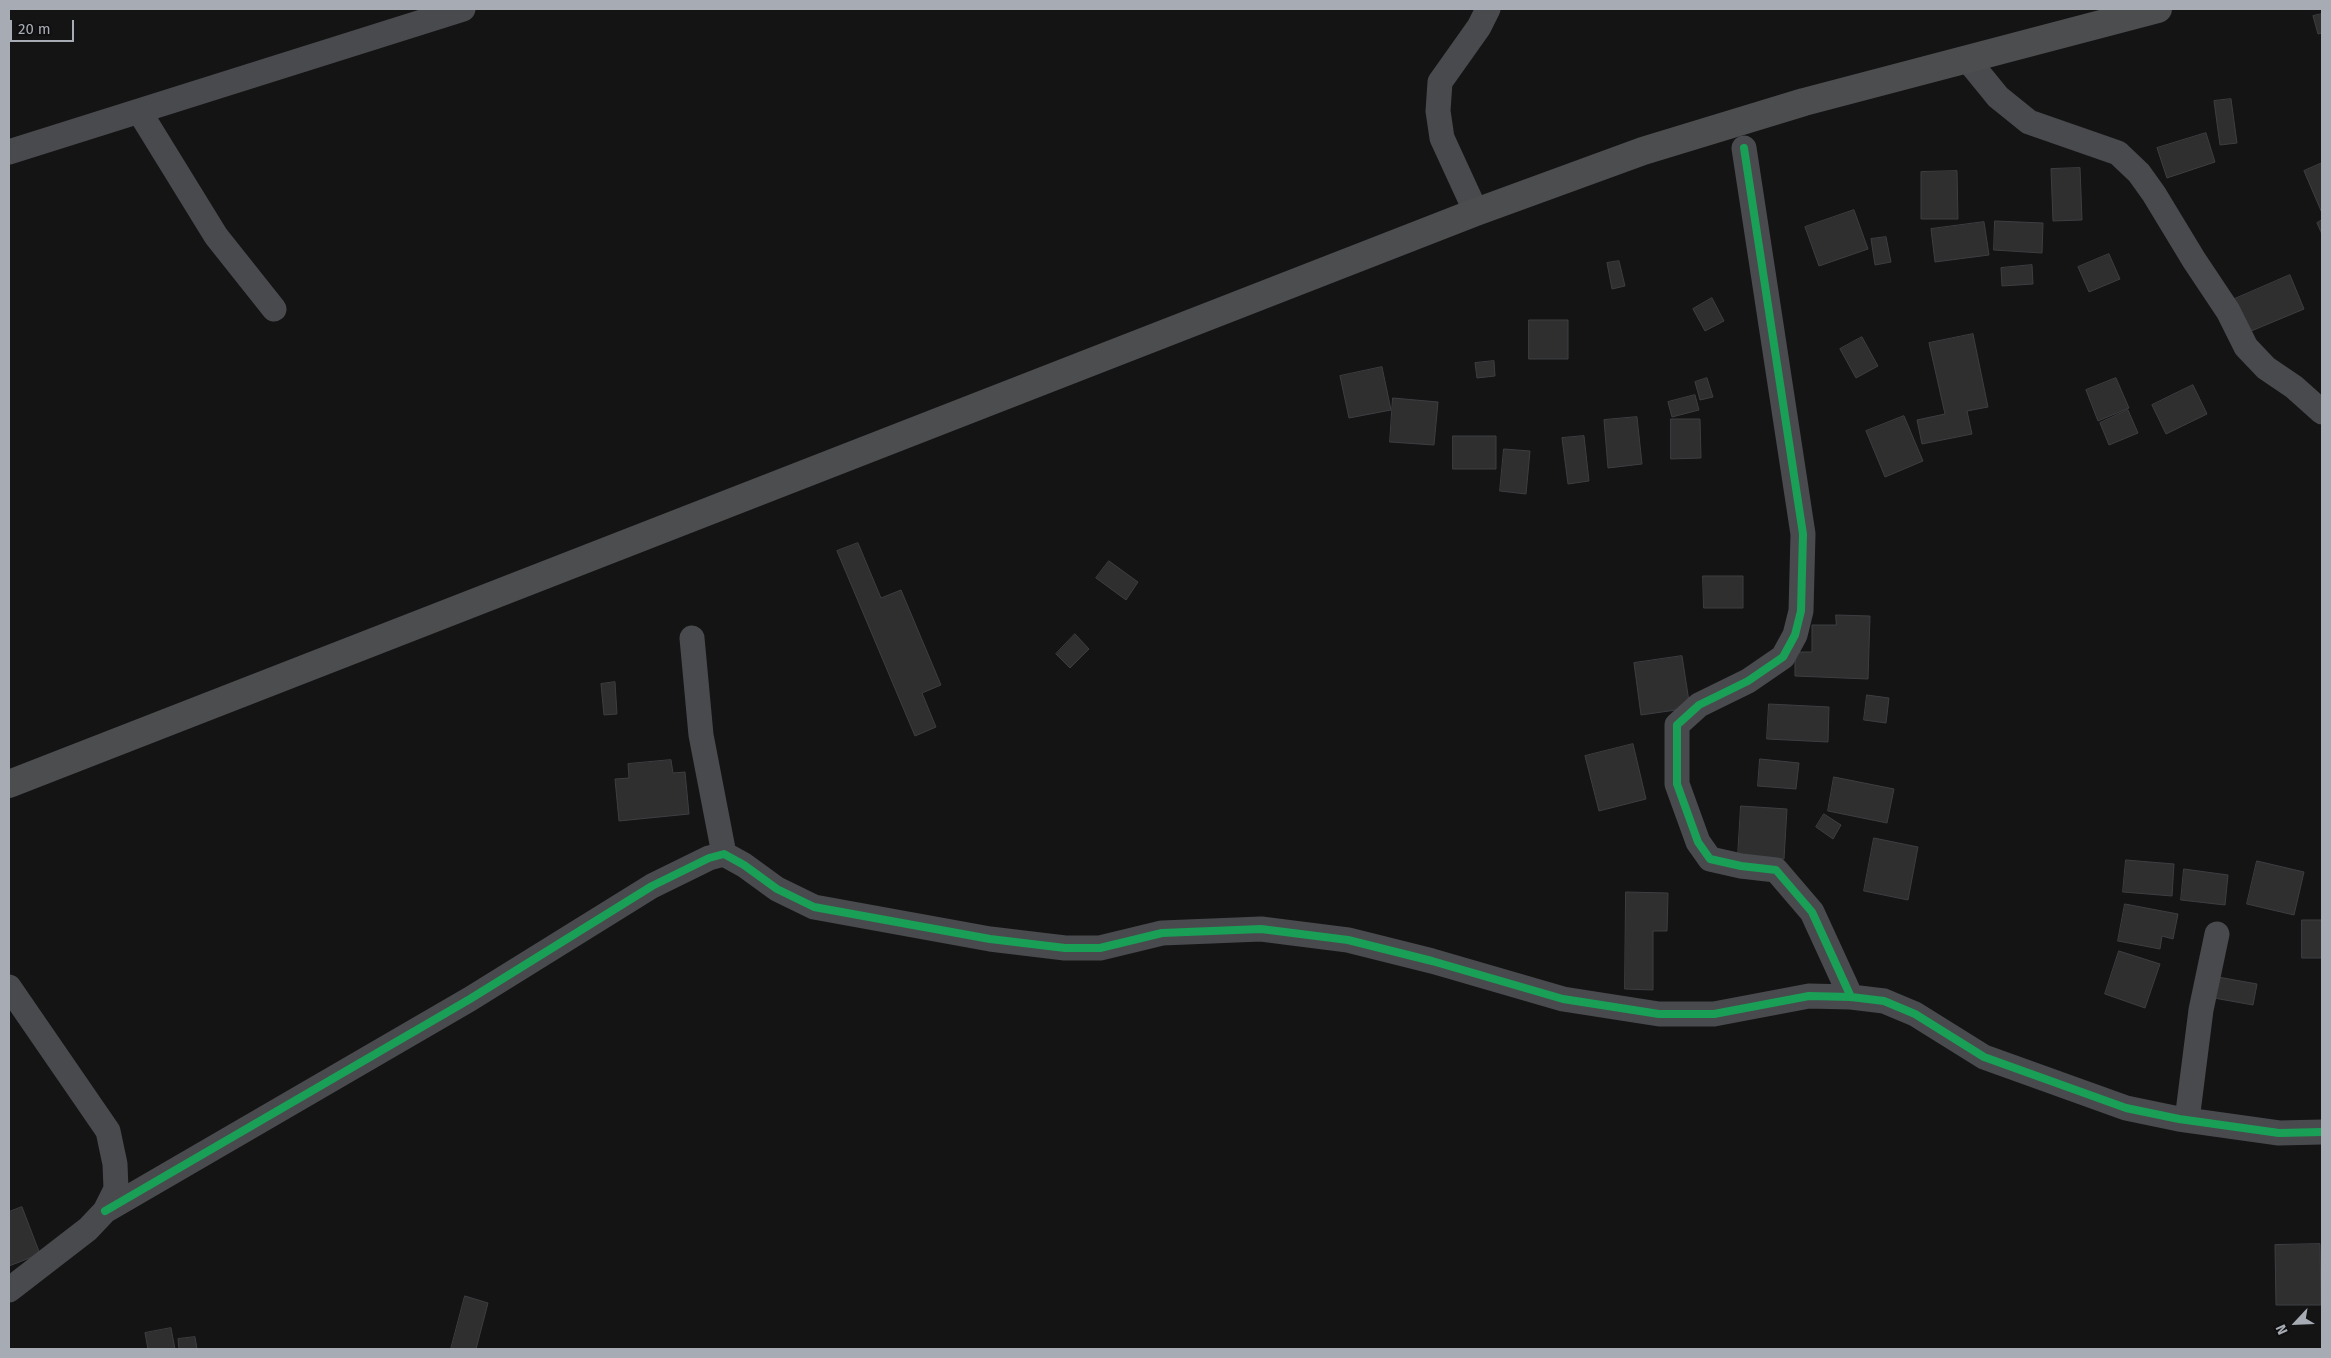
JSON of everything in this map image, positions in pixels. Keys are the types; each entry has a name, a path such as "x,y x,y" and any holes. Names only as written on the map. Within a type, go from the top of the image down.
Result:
{"main road":[{"path":"9,784 1476,212 1643,151 1804,102 2158,9"}],"street":[{"path":"9,152 463,9"},
{"path":"1476,212 1442,138 1438,111 1440,82 1479,27 1488,9"},
{"path":"1966,59 1998,97 2029,122 2118,153 2139,173 2228,311 2246,347 2266,368 2294,387 2322,412"},
{"path":"139,111 216,236 274,309"},
{"path":"1744,148 1803,534 1801,611 1795,634 1783,657 1748,682 1698,705 1677,725 1677,784 1698,842 1710,859 1741,866 1776,870 1812,912 1851,997"},
{"path":"692,638 701,735 724,854"},
{"path":"9,1290 88,1229 115,1200 470,999 652,886 709,858 724,854 744,865 777,890 814,906 990,939 1065,948 1100,948 1162,933 1261,930 1348,940 1432,961 1563,999 1659,1014 1714,1014 1810,996 1851,997 1884,1001 1915,1014 1984,1057 2126,1108 2187,1120 2279,1132 2322,1132"},
{"path":"2187,1120 2201,1010 2217,934"},
{"path":"9,987 108,1131 115,1164 115,1200"}],"building":[{"path":"2322,14 2322,33 2318,34 2313,16"},
{"path":"2231,99 2237,143 2220,145 2214,101"},
{"path":"2206,133 2215,162 2167,178 2157,148"},
{"path":"2322,163 2322,213 2304,171"},
{"path":"2080,168 2082,220 2053,221 2051,169"},
{"path":"1957,171 1958,219 1921,219 1921,172"},
{"path":"1854,210 1868,249 1819,266 1805,227"},
{"path":"2322,220 2322,234 2317,223"},
{"path":"1995,221 2043,223 2042,253 1994,250"},
{"path":"1984,222 1989,255 1935,262 1931,229"},
{"path":"1886,237 1891,262 1875,265 1871,239"},
{"path":"2109,254 2120,279 2089,292 2078,267"},
{"path":"1619,261 1625,286 1612,289 1607,263"},
{"path":"2032,265 2033,284 2002,286 2001,268"},
{"path":"2290,275 2304,309 2244,334 2230,301"},
{"path":"1712,298 1724,321 1705,331 1693,309"},
{"path":"1529,320 1568,320 1568,359 1529,359"},
{"path":"1973,334 1988,407 1967,411 1972,434 1922,444 1917,420 1945,414 1929,343"},
{"path":"1862,337 1878,366 1856,378 1840,349"},
{"path":"1494,361 1495,376 1477,378 1475,363"},
{"path":"1382,367 1391,410 1349,418 1340,376"},
{"path":"1707,378 1713,397 1700,400 1695,382"},
{"path":"2116,378 2129,408 2098,421 2086,390"},
{"path":"2193,385 2207,414 2166,434 2152,405"},
{"path":"1695,395 1699,410 1672,417 1668,402"},
{"path":"1393,398 1438,402 1434,445 1390,442"},
{"path":"2128,410 2138,433 2109,445 2100,423"},
{"path":"1904,416 1923,461 1885,477 1866,431"},
{"path":"1637,417 1642,464 1608,468 1604,420"},
{"path":"1671,419 1700,419 1701,458 1671,459"},
{"path":"1453,436 1496,436 1496,469 1453,469"},
{"path":"1584,436 1589,481 1568,484 1562,438"},
{"path":"1504,449 1530,451 1526,494 1500,491"},
{"path":"858,543 881,598 901,590 941,685 922,693 936,727 915,736 837,551"},
{"path":"1109,561 1138,582 1126,600 1096,578"},
{"path":"1703,576 1743,576 1743,608 1704,608"},
{"path":"1836,615 1870,616 1868,679 1795,676 1795,652 1812,652 1812,625 1836,625"},
{"path":"1075,634 1089,649 1070,668 1056,654"},
{"path":"1682,656 1690,708 1641,715 1634,663"},
{"path":"615,682 617,714 604,715 601,684"},
{"path":"1867,695 1889,698 1886,723 1864,720"},
{"path":"1769,704 1829,707 1828,742 1767,739"},
{"path":"1633,744 1646,799 1599,811 1585,756"},
{"path":"1760,759 1799,763 1796,789 1758,786"},
{"path":"671,760 673,773 685,772 689,814 619,821 615,779 629,778 628,764"},
{"path":"1834,777 1894,789 1887,823 1828,811"},
{"path":"1741,806 1787,809 1784,859 1738,856"},
{"path":"1824,814 1841,825 1833,839 1816,827"},
{"path":"1874,838 1918,847 1908,900 1864,891"},
{"path":"2126,860 2174,864 2172,896 2123,892"},
{"path":"2257,861 2304,872 2294,915 2247,904"},
{"path":"2184,869 2228,875 2225,905 2181,900"},
{"path":"1626,892 1668,893 1667,931 1653,931 1653,990 1625,989"},
{"path":"2125,904 2178,914 2173,939 2162,936 2160,949 2118,941"},
{"path":"2302,920 2322,920 2322,958 2302,958"},
{"path":"2119,951 2160,964 2145,1008 2105,994"},
{"path":"2218,977 2257,984 2253,1005 2214,998"},
{"path":"22,1207 40,1254 9,1266 9,1212"},
{"path":"2320,1244 2321,1305 2276,1305 2275,1245"},
{"path":"465,1296 488,1303 476,1349 451,1349"},
{"path":"171,1328 175,1349 148,1349 145,1333"},
{"path":"195,1337 197,1349 179,1349 178,1339"}],"cycle path":[{"path":"1744,148 1803,534 1801,611 1795,635 1783,657 1748,681 1699,705 1677,725 1677,784 1698,842 1710,859 1741,866 1776,870 1812,912 1851,997"},
{"path":"105,1211 470,999 652,886 709,858 724,854 744,865 777,889 814,907 990,939 1065,948 1100,948 1162,933 1261,929 1348,940 1432,961 1563,999 1659,1014 1714,1014 1809,996 1851,997 1884,1001 1915,1014 1984,1057 2126,1108 2179,1119 2279,1133 2322,1132"}]}
